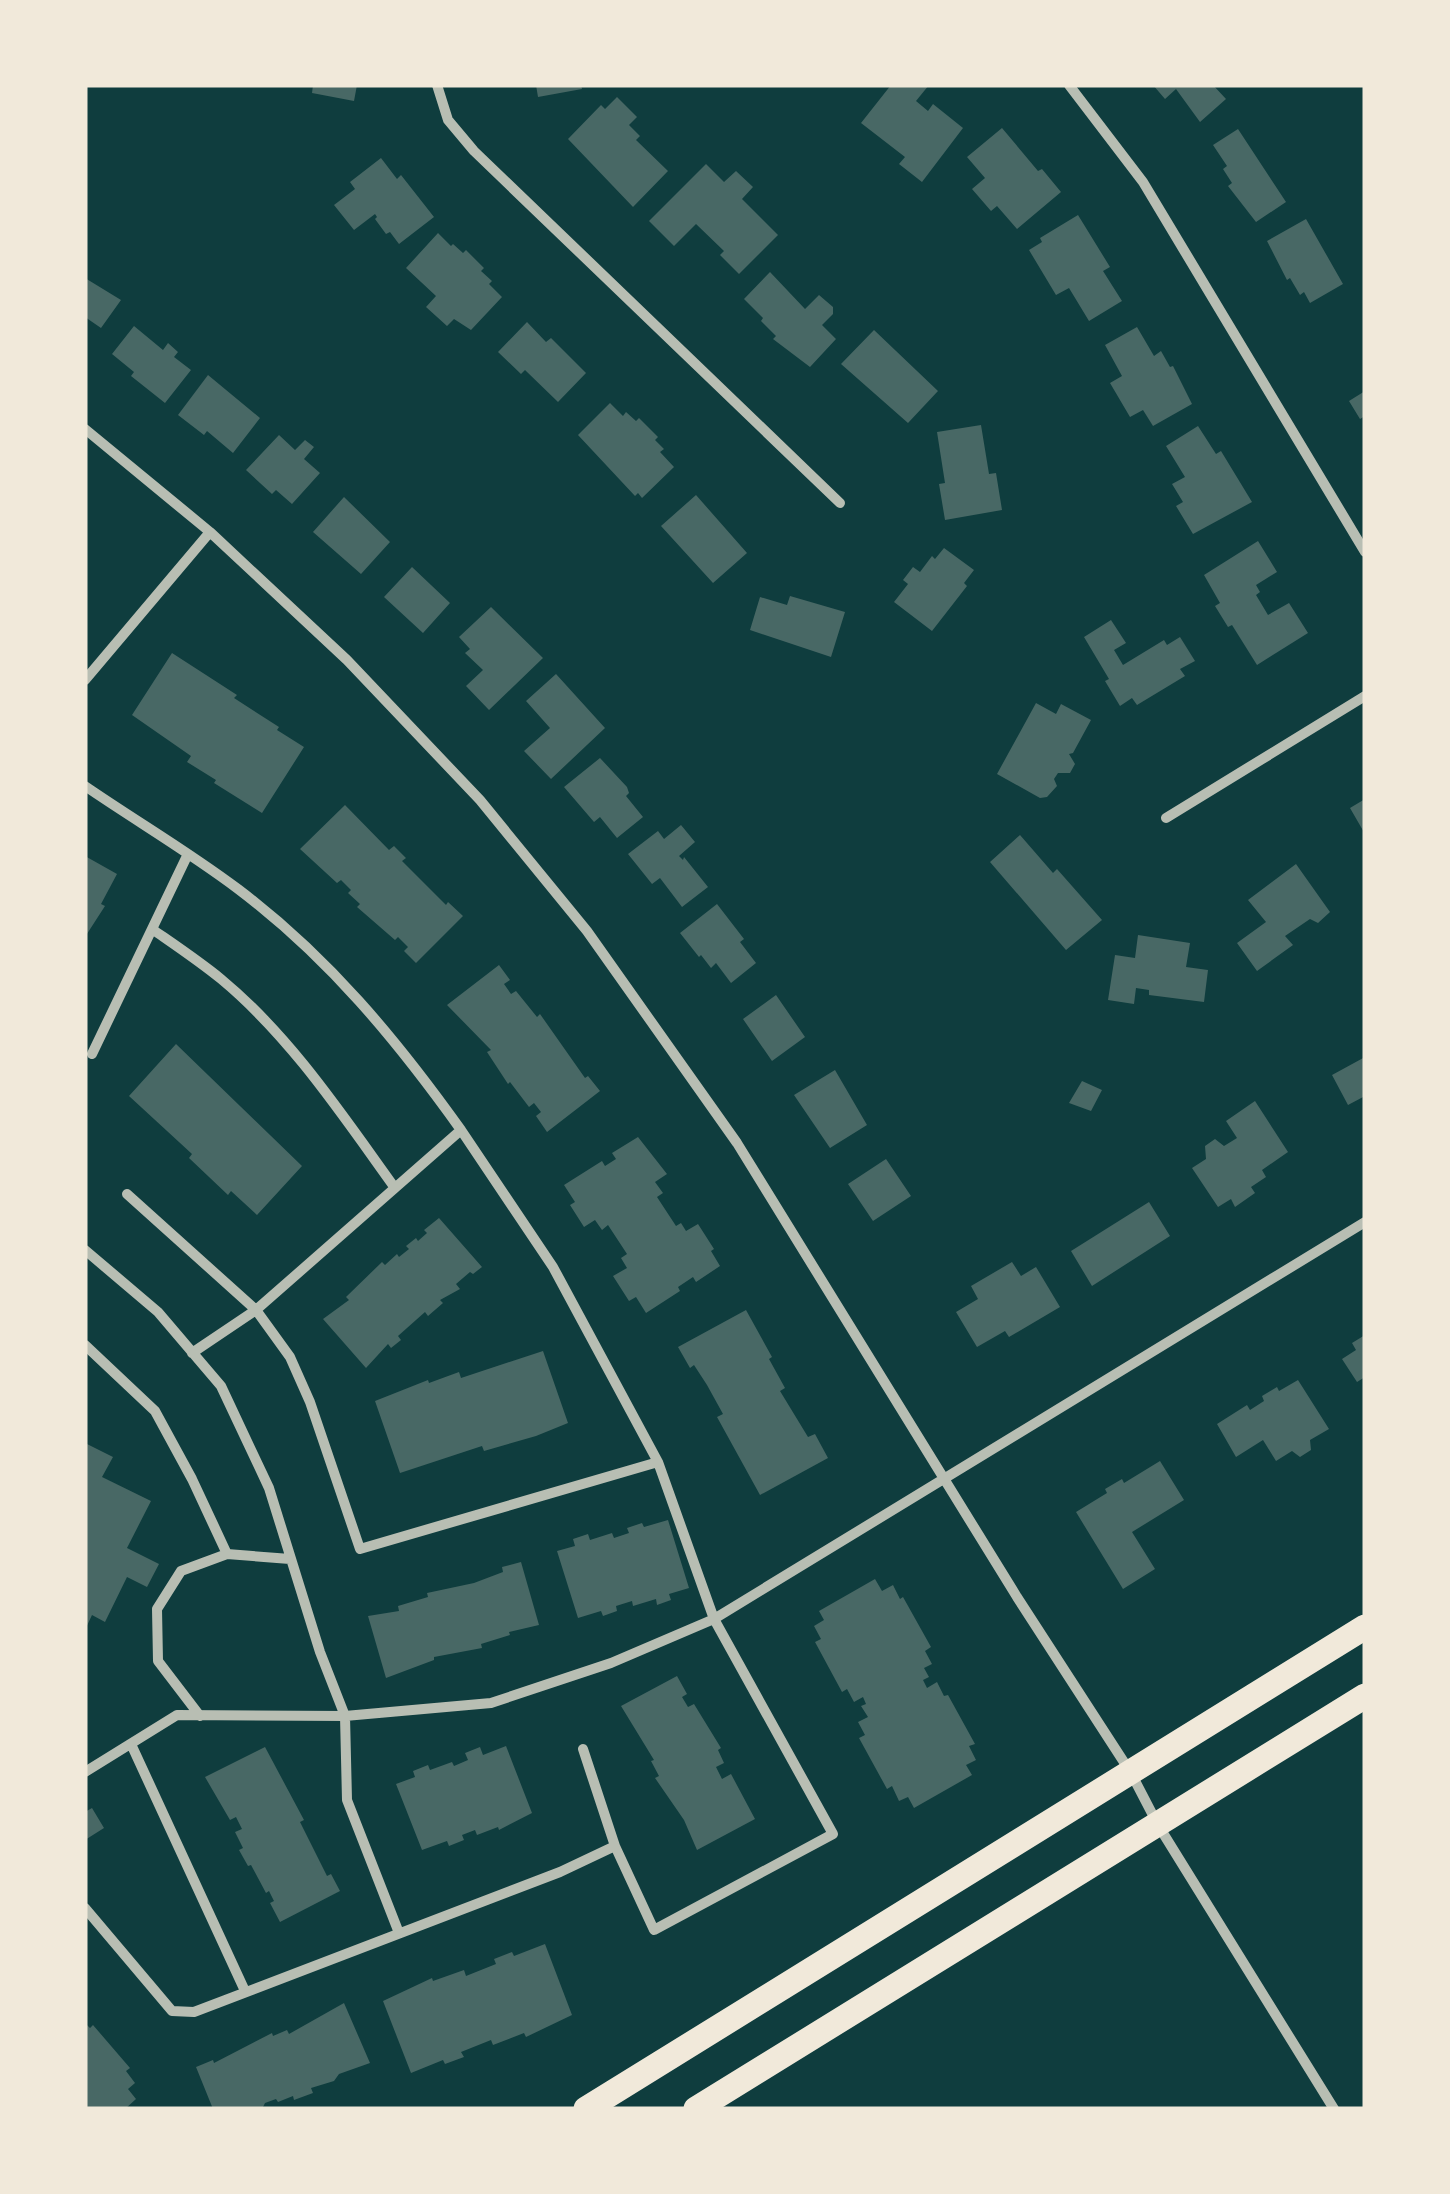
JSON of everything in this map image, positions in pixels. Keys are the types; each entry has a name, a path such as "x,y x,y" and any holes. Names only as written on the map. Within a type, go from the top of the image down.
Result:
{"main road":[{"path":"586,2109 1365,1627"},
{"path":"696,2109 1365,1696"}],"street":[{"path":"437,85 448,120 474,151 840,503"},
{"path":"1069,85 1144,182 1365,552"},
{"path":"85,430 210,532 347,660 480,800 587,930 737,1143 1131,1772 1158,1825 1334,2109"},
{"path":"85,680 210,532"},
{"path":"1166,818 1365,696"},
{"path":"85,786 238,890 357,996 400,1046 462,1130 554,1267 658,1462 714,1619 833,1834 654,1930 614,1846 582,1748"},
{"path":"92,1054 187,856"},
{"path":"152,928 223,981 271,1028 334,1102 396,1188"},
{"path":"192,1353 256,1310 462,1130"},
{"path":"127,1194 256,1310 290,1358 310,1402 360,1549 658,1462"},
{"path":"85,1772 177,1715 345,1716 491,1702 611,1663 714,1619 1365,1222"},
{"path":"85,1250 158,1312 221,1386 268,1488 345,1716 346,1800 399,1933"},
{"path":"85,1345 155,1411 192,1478 226,1554"},
{"path":"200,1716 158,1661 157,1609 181,1570 226,1554 290,1558"},
{"path":"131,1744 245,1991"},
{"path":"85,1908 172,2011 194,2012 560,1872 614,1846"}],"building":[{"path":"313,85 357,85 354,101 312,93"},
{"path":"536,85 581,85 582,89 538,97"},
{"path":"891,85 929,85 916,101 928,111 933,104 963,128 922,182 899,164 905,157 861,123"},
{"path":"1153,85 1213,85 1226,99 1200,122 1176,89 1165,99"},
{"path":"617,97 637,117 629,125 640,136 636,140 668,171 633,207 568,139 601,105 605,109"},
{"path":"1002,128 1061,192 1017,229 997,206 991,211 972,189 985,178 967,157"},
{"path":"1238,129 1286,202 1256,222 1228,186 1232,183 1223,169 1227,166 1213,145"},
{"path":"381,158 397,179 401,175 434,217 399,244 390,232 386,234 375,214 354,230 334,205 355,189 350,182"},
{"path":"706,164 724,182 736,171 753,187 742,199 778,235 739,274 720,255 724,251 696,224 674,246 649,221"},
{"path":"1078,215 1110,267 1103,271 1122,301 1089,321 1069,288 1056,295 1029,250 1042,242 1040,238"},
{"path":"1306,219 1343,284 1310,303 1290,278 1287,280 1267,241"},
{"path":"438,233 451,246 463,253 466,250 484,268 481,271 492,281 489,284 502,297 471,330 454,319 447,326 426,307 436,296 406,268"},
{"path":"770,272 805,309 819,295 833,307 833,314 822,325 836,339 810,367 773,339 776,336 761,321 763,318 744,299"},
{"path":"85,278 121,300 101,328 85,317"},
{"path":"527,322 546,342 551,338 586,373 558,402 525,370 521,374 498,352"},
{"path":"134,326 163,350 168,343 178,352 174,357 191,370 165,403 131,376 134,372 112,354"},
{"path":"1137,327 1154,356 1161,351 1173,366 1192,404 1153,426 1143,410 1130,417 1110,383 1122,376 1105,345"},
{"path":"874,330 938,391 908,423 841,364"},
{"path":"208,375 260,418 233,453 207,431 204,435 178,415"},
{"path":"1365,391 1365,416 1360,419 1349,401"},
{"path":"610,403 623,416 626,412 636,421 639,418 658,437 655,440 664,449 660,452 674,467 642,498 638,493 635,496 578,435"},
{"path":"981,425 989,474 996,473 1002,510 945,520 939,484 945,483 937,432"},
{"path":"1198,426 1216,454 1221,451 1252,502 1193,534 1176,506 1183,502 1172,484 1185,477 1166,446"},
{"path":"279,435 295,450 305,440 314,447 304,459 320,473 292,504 276,490 272,494 246,470"},
{"path":"696,495 747,553 713,583 661,526"},
{"path":"344,497 390,542 361,574 313,532"},
{"path":"1258,541 1277,572 1256,585 1260,592 1256,595 1268,615 1289,603 1308,633 1257,665 1215,606 1220,603 1204,575"},
{"path":"944,548 974,570 964,583 967,586 932,631 894,602 908,584 903,580 913,567 920,572"},
{"path":"412,567 450,603 423,633 384,597"},
{"path":"790,596 845,612 831,657 750,630 760,597 787,605"},
{"path":"491,607 543,658 489,710 466,686 483,670 465,653 470,649 459,637"},
{"path":"1111,620 1126,643 1114,650 1123,665 1164,640 1167,645 1180,637 1195,661 1180,669 1185,676 1137,705 1132,698 1120,706 1084,637"},
{"path":"172,653 237,695 234,698 304,747 262,813 214,783 216,780 187,762 191,756 132,715"},
{"path":"556,674 605,728 551,779 524,751 550,728 526,701"},
{"path":"1036,703 1056,714 1061,704 1091,720 1069,754 1075,764 1070,773 1058,773 1054,779 1057,786 1047,797 1040,798 997,774"},
{"path":"600,758 627,787 626,796 643,817 617,838 600,817 594,822 564,787"},
{"path":"1365,799 1365,834 1350,808"},
{"path":"345,805 389,850 394,846 406,858 402,861 446,905 448,902 463,916 416,963 404,951 408,947 398,937 395,940 357,907 360,904 341,880 337,883 300,849"},
{"path":"681,825 695,842 679,856 708,887 682,907 660,878 652,884 628,854 658,831 664,839"},
{"path":"1020,835 1053,873 1057,869 1102,920 1066,950 990,862"},
{"path":"85,856 117,874 101,904 105,906 85,937"},
{"path":"1296,864 1330,912 1318,923 1310,919 1285,936 1293,945 1257,971 1237,943 1266,922 1248,900"},
{"path":"717,904 744,939 740,942 756,963 731,983 716,963 711,968 699,957 680,933"},
{"path":"1138,935 1190,943 1186,967 1208,970 1204,1002 1149,995 1149,990 1136,988 1134,1004 1108,1000 1115,955 1135,958"},
{"path":"499,965 510,980 504,984 511,994 516,991 537,1017 540,1014 585,1078 588,1076 600,1091 547,1132 536,1116 541,1112 534,1103 529,1107 508,1084 487,1052 491,1050 447,1005"},
{"path":"776,995 805,1037 772,1061 743,1019"},
{"path":"176,1044 302,1166 257,1215 231,1191 228,1195 189,1158 192,1154 129,1096"},
{"path":"1365,1057 1365,1096 1348,1105 1332,1075"},
{"path":"835,1070 867,1125 830,1148 794,1095"},
{"path":"1082,1081 1102,1090 1091,1111 1069,1103"},
{"path":"1255,1101 1288,1152 1262,1170 1266,1177 1251,1187 1255,1193 1235,1207 1231,1199 1218,1207 1192,1168 1206,1159 1205,1146 1215,1139 1224,1146 1237,1138 1226,1121"},
{"path":"638,1137 667,1174 655,1182 663,1193 657,1197 676,1226 681,1223 686,1231 698,1224 720,1266 696,1282 693,1277 678,1287 680,1291 646,1313 636,1297 629,1301 613,1276 627,1268 621,1258 627,1254 608,1225 602,1230 595,1220 584,1227 570,1205 575,1202 564,1185 602,1161 605,1166 616,1159 612,1153"},
{"path":"886,1159 911,1196 873,1221 848,1184"},
{"path":"1149,1202 1170,1236 1092,1286 1071,1251"},
{"path":"439,1218 482,1267 456,1284 460,1289 440,1300 443,1303 428,1316 425,1312 398,1336 401,1340 391,1348 388,1344 366,1368 323,1319 349,1300 346,1297 382,1262 385,1265 397,1254 399,1257"},
{"path":"1012,1262 1021,1276 1036,1267 1060,1307 1009,1337 1005,1331 977,1347 956,1312 978,1299 971,1286"},
{"path":"746,1310 772,1357 769,1359 785,1388 780,1391 808,1437 815,1434 828,1458 760,1495 717,1417 723,1414 707,1385 694,1365 690,1368 678,1347"},
{"path":"1365,1335 1365,1377 1357,1382 1342,1359 1356,1350 1352,1343"},
{"path":"543,1351 568,1423 536,1436 484,1451 482,1446 400,1473 375,1401 428,1380 429,1383 459,1372 461,1378"},
{"path":"1298,1380 1329,1429 1310,1440 1311,1450 1300,1457 1292,1451 1276,1461 1263,1440 1236,1457 1217,1424 1247,1405 1250,1410 1277,1387 1279,1391"},
{"path":"85,1443 113,1457 102,1477 151,1501 127,1548 159,1564 147,1587 127,1577 105,1622 92,1615 85,1630"},
{"path":"1160,1461 1184,1500 1132,1532 1155,1569 1123,1589 1076,1512 1107,1493 1105,1489 1122,1479 1124,1483"},
{"path":"668,1520 689,1588 669,1594 671,1600 657,1605 656,1599 633,1606 632,1601 603,1616 601,1611 578,1618 557,1551 575,1546 573,1539 588,1534 590,1540 612,1533 614,1538 642,1523 644,1527"},
{"path":"521,1562 539,1625 509,1632 510,1635 481,1644 482,1648 434,1657 386,1678 368,1616 399,1611 398,1606 428,1597 427,1593 474,1583 503,1572 502,1567"},
{"path":"875,1579 882,1591 893,1585 900,1599 903,1597 931,1647 925,1651 932,1664 924,1668 929,1677 923,1680 927,1688 937,1682 944,1696 948,1695 975,1744 969,1746 976,1760 966,1765 972,1775 914,1808 908,1797 899,1801 892,1786 887,1789 859,1738 865,1735 858,1722 868,1717 861,1706 866,1704 863,1697 854,1702 847,1689 842,1692 815,1642 821,1639 814,1626 824,1620 819,1611"},
{"path":"677,1676 687,1694 682,1697 688,1707 694,1704 721,1748 718,1750 724,1763 716,1767 722,1779 731,1774 755,1819 697,1850 684,1820 655,1778 659,1776 651,1761 654,1760 621,1706"},
{"path":"506,1746 532,1813 499,1830 498,1827 477,1835 475,1830 449,1846 447,1841 422,1850 396,1784 415,1777 413,1771 428,1765 430,1770 468,1760 465,1753 480,1747 483,1755"},
{"path":"265,1747 304,1820 300,1822 327,1876 331,1874 340,1891 280,1922 270,1903 274,1901 269,1891 266,1893 239,1850 243,1848 235,1832 242,1829 236,1817 230,1820 205,1777"},
{"path":"92,1808 104,1828 85,1840 85,1812"},
{"path":"545,1944 572,2015 526,2037 524,2033 493,2045 491,2040 461,2052 464,2057 445,2064 443,2060 411,2073 383,2001 432,1978 433,1981 464,1970 466,1976 496,1964 494,1959"},
{"path":"344,2003 370,2063 339,2074 334,2081 311,2088 313,2093 294,2100 293,2096 278,2102 276,2099 265,2103 262,2109 213,2109 196,2067 213,2060 214,2063 272,2033 273,2036 287,2030 289,2034"},
{"path":"85,2023 90,2028 93,2025 130,2068 126,2071 135,2083 128,2089 136,2099 125,2109 85,2109"}]}
